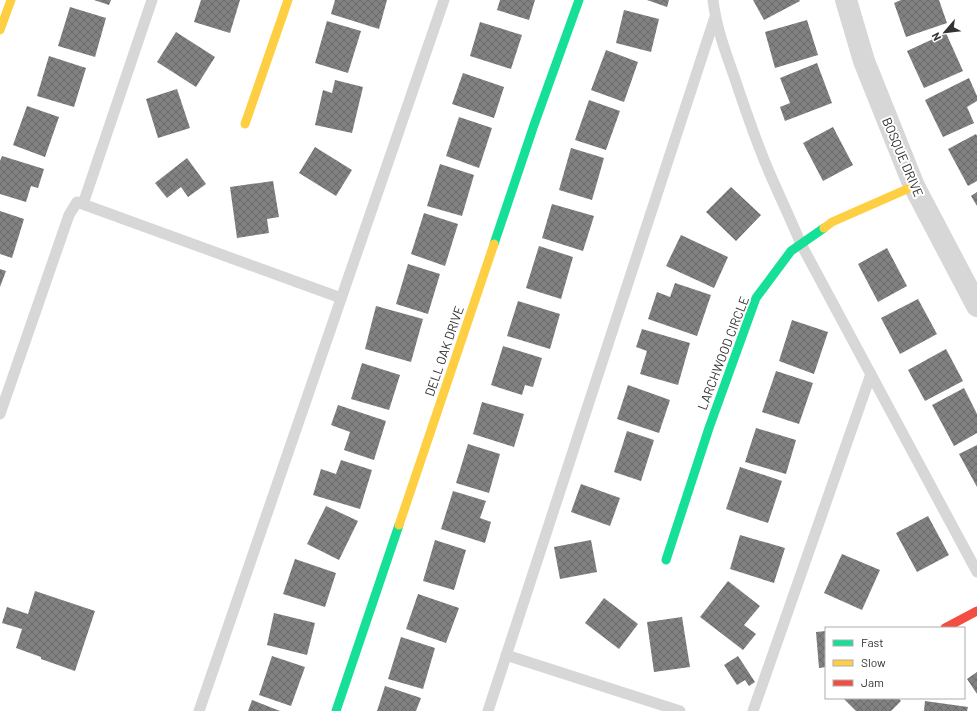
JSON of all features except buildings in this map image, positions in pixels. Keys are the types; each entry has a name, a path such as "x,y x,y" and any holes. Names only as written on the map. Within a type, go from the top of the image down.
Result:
{"street":[{"path":"0,30 10,0"},
{"path":"245,124 288,0"},
{"name":"DELL OAK DRIVE","path":"336,711 534,125 579,0"},
{"name":"BOSQUE DRIVE","path":"846,0 864,61 914,186 977,306"},
{"name":"LARCHWOOD CIRCLE","path":"666,560 709,428 756,298 790,251 832,222 914,186"},
{"path":"947,627 977,611"}],"lane":[{"path":"83,204 152,0"},
{"path":"199,711 444,0"},
{"path":"713,0 715,18 748,117 770,174 801,244 977,572"},
{"path":"488,711 715,18"},
{"path":"0,414 69,215 77,202 341,298"},
{"path":"754,711 871,374"},
{"path":"506,655 680,711"}],"traffic: fast":[{"path":"494,244 534,125 579,0"},
{"path":"666,560 709,428 756,298 791,251 824,228"},
{"path":"336,711 399,525"}],"traffic: slow":[{"path":"0,30 11,0"},
{"path":"245,124 288,0"},
{"path":"824,228 832,222 914,186"},
{"path":"399,525 494,244"}],"traffic: jam":[{"path":"947,627 977,611"}]}
